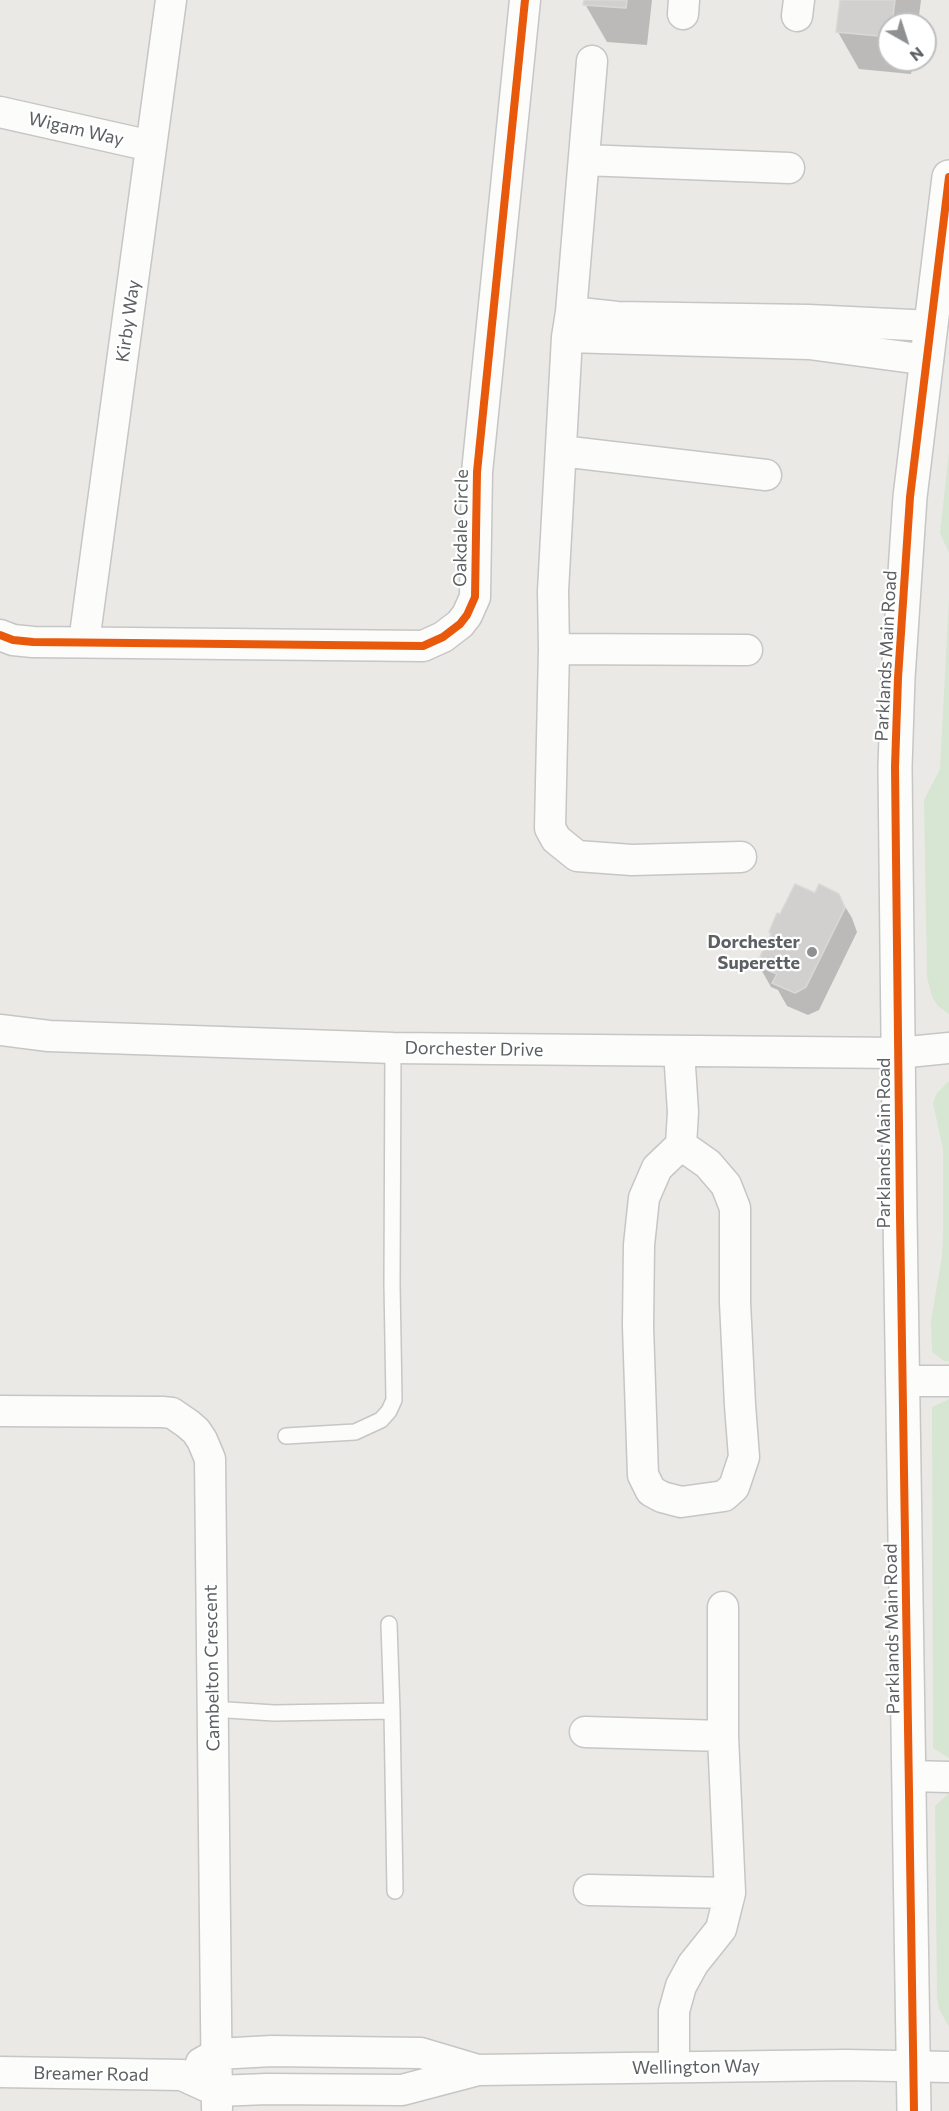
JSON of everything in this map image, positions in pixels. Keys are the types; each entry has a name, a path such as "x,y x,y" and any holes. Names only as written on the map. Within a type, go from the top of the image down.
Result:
{"street":[{"name":"Kirby Way","path":"84,642 171,0"},
{"name":"Oakdale Circle","path":"0,635 13,640 84,642 423,646 443,637 460,624 475,597 477,472 525,0"},
{"path":"592,61 569,324 553,591 550,828 556,839 577,856 632,860 741,857"},
{"name":"Wigam Way","path":"0,112 151,147"},
{"path":"584,160 789,168"},
{"name":"Parklands Main Road","path":"914,2111 895,767 898,678 910,497 949,177"},
{"path":"569,324 617,317 809,332 932,326"},
{"path":"809,332 928,360"},
{"path":"561,451 766,475"},
{"path":"554,649 747,650"},
{"name":"Dorchester Drive","path":"0,1030 49,1036 393,1048 898,1053 949,1048"},
{"path":"680,1051 683,1112 681,1145 657,1168 644,1198 639,1245 638,1326 643,1474 651,1491 662,1497 681,1502 724,1496 734,1487 744,1457 735,1302 735,1208 726,1185 708,1164 681,1145"},
{"path":"902,1382 949,1381"},
{"name":"Cambelton Crescent","path":"0,1411 172,1413 188,1424 202,1440 210,1459 217,2101"},
{"path":"674,2067 674,2011 681,1986 693,1964 721,1929 730,1893 723,1736 723,1607"},
{"path":"585,1732 723,1736"},
{"path":"909,1776 949,1776"},
{"path":"589,1890 730,1893"},
{"name":"Wellington Way","path":"217,2054 272,2051 421,2054 478,2070"},
{"path":"182,2075 217,2054"},
{"name":"Wellington Way","path":"217,2101 267,2089 402,2090 478,2070 846,2065 949,2067"},
{"name":"Breamer Road","path":"0,2072 182,2075 217,2101"}],"lane":[{"path":"286,1436 355,1432 381,1420 389,1411 394,1400 393,1048"},
{"path":"389,1624 395,1891"},
{"path":"212,1709 274,1713 392,1711"}],"green space":[{"path":"949,452 949,553 940,533"},
{"path":"949,597 949,1014 938,1006 932,997 927,977 924,800 940,769"},
{"path":"949,1081 949,1361 944,1361 932,1352 931,1321 942,1256 943,1231 943,1149 933,1103 937,1093"},
{"path":"949,1399 949,1758 933,1748 932,1407"},
{"path":"949,1793 949,2027 939,2009 937,1997 935,1806"}],"building":[{"path":"584,0 627,0 626,8 583,5"},
{"path":"840,0 895,0 894,12 877,12 877,36 836,32"},
{"path":"795,884 815,893 819,884 839,894 845,908 806,987 795,993 772,983 777,974 756,965 771,934 769,932 777,913 780,914"}],"cycle path":[{"path":"0,635 13,640 33,642 423,646 443,637 460,624 475,597 477,472 525,0"},
{"path":"914,2111 895,767 898,678 910,497 949,177"}],"place":[{"name":"Dorchester Superette","path":"812,952"}]}
